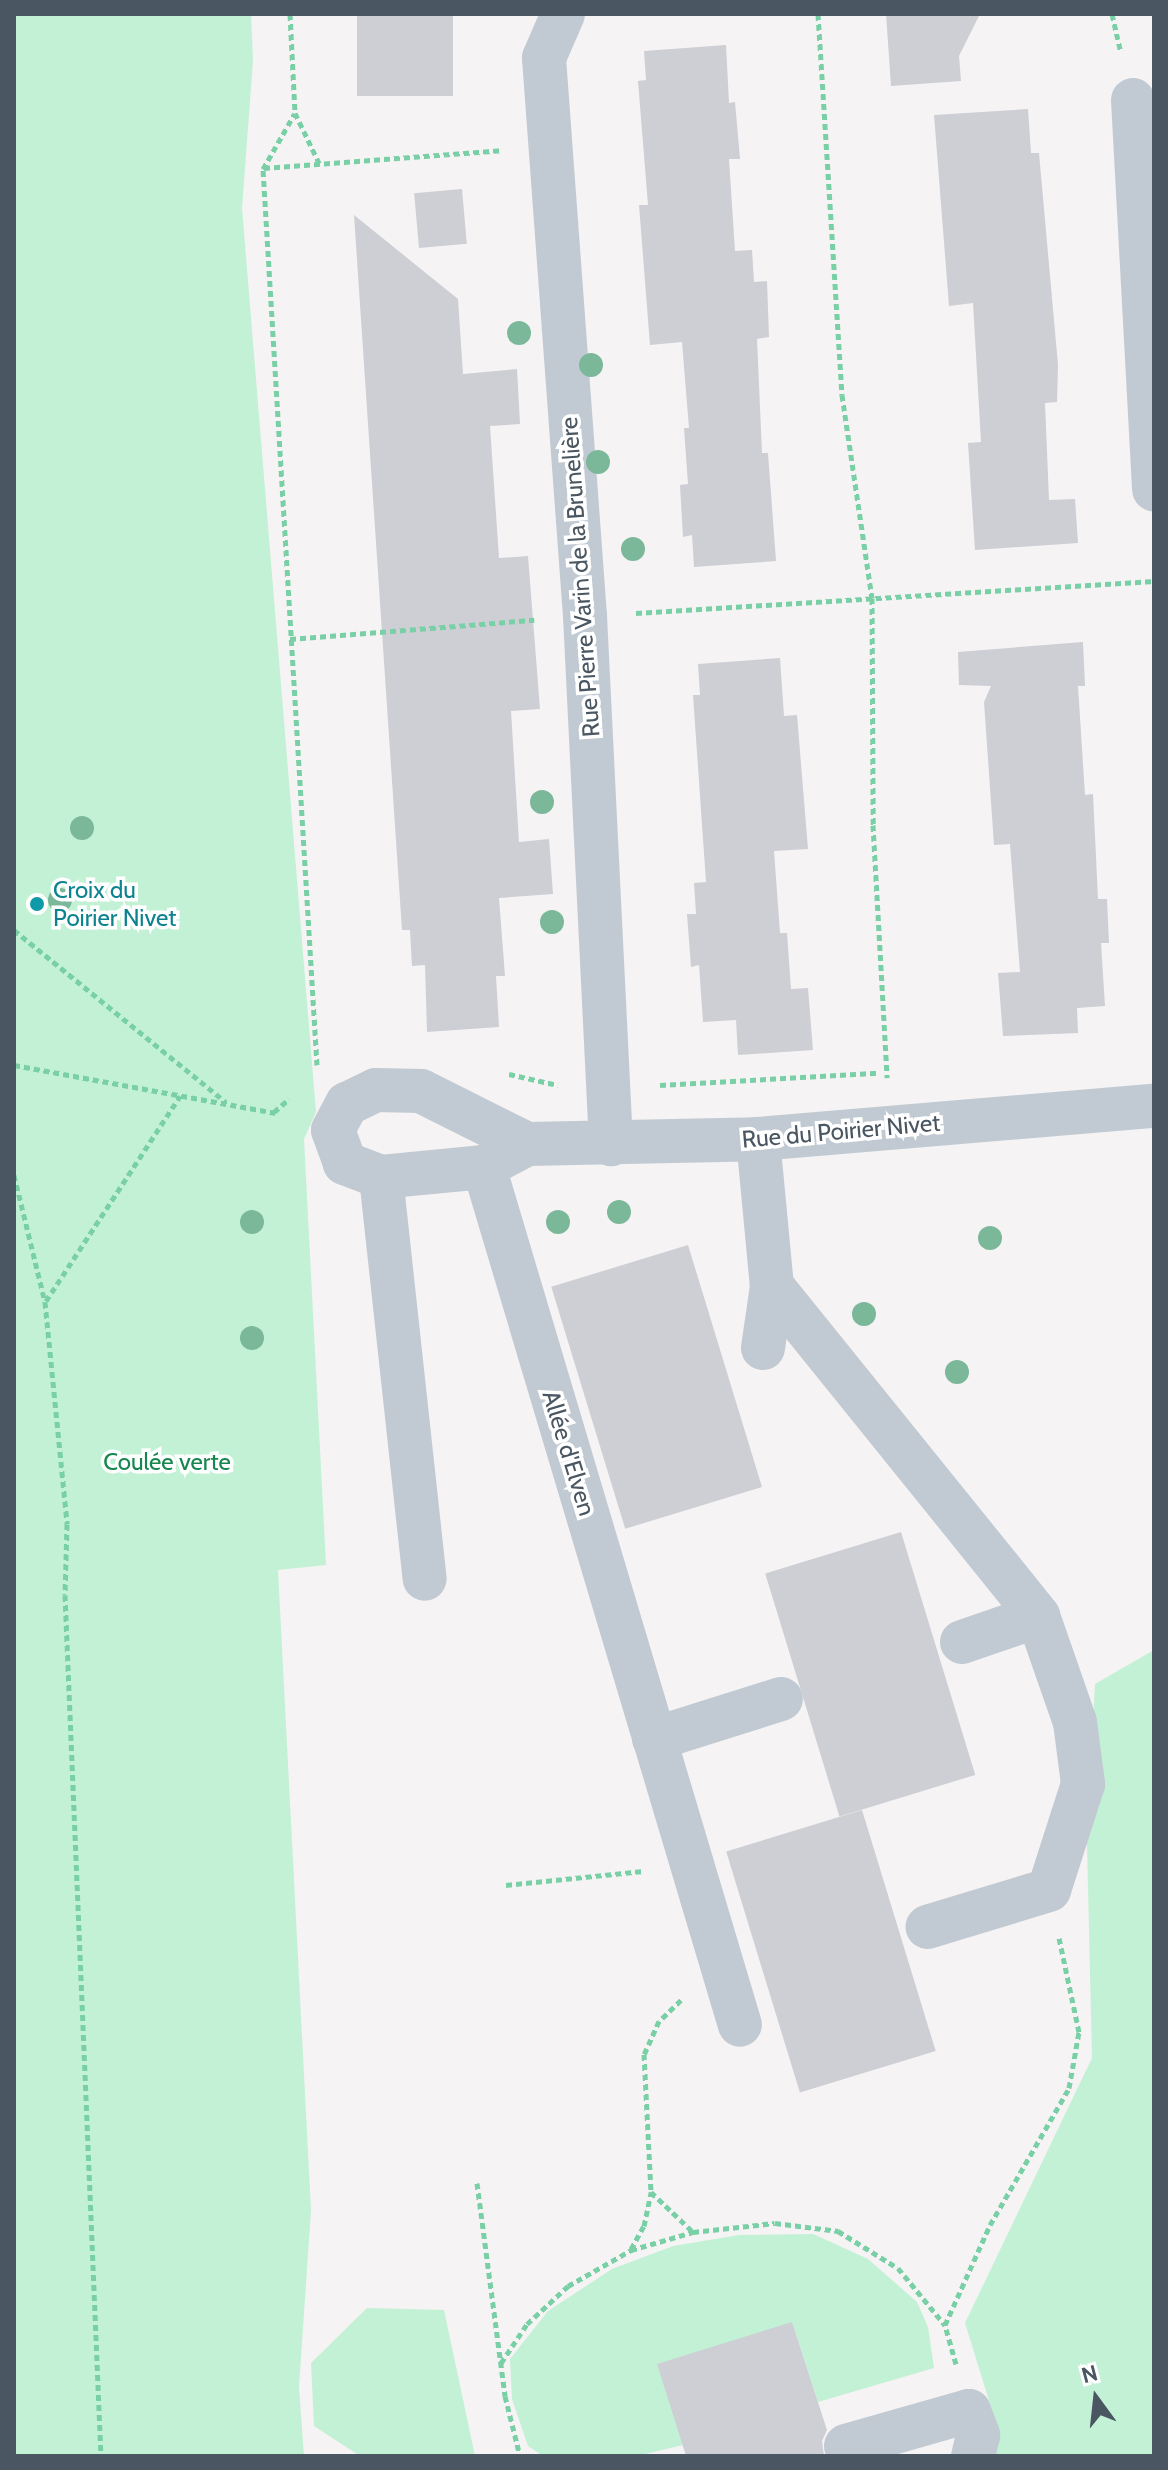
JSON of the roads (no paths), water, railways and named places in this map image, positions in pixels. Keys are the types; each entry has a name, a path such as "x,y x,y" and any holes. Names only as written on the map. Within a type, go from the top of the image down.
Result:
{"street":[{"name":"Rue Pierre Varin de la Brunelière","path":"563,14 544,58 585,616 611,1144"},
{"path":"1133,100 1154,489"},
{"path":"376,1090 421,1091 527,1144 484,1167 381,1177 345,1163 333,1130 347,1104 376,1090"},
{"name":"Rue du Poirier Nivet","path":"527,1144 758,1139 1154,1106"},
{"path":"758,1139 772,1286 763,1348"},
{"name":"Allée d'Elven","path":"484,1167 740,2025"},
{"path":"381,1177 425,1579"},
{"path":"772,1286 1038,1616 1075,1722 1083,1784 1049,1890 927,1927"},
{"path":"962,1642 1038,1616"},
{"path":"654,1739 781,1699"},
{"path":"846,2446 969,2411 978,2435 973,2456"}],"place":[{"name":"Croix du Poirier Nivet","path":"37,904"}],"park label":[{"name":"Coulée verte","path":"167,1462"}]}
